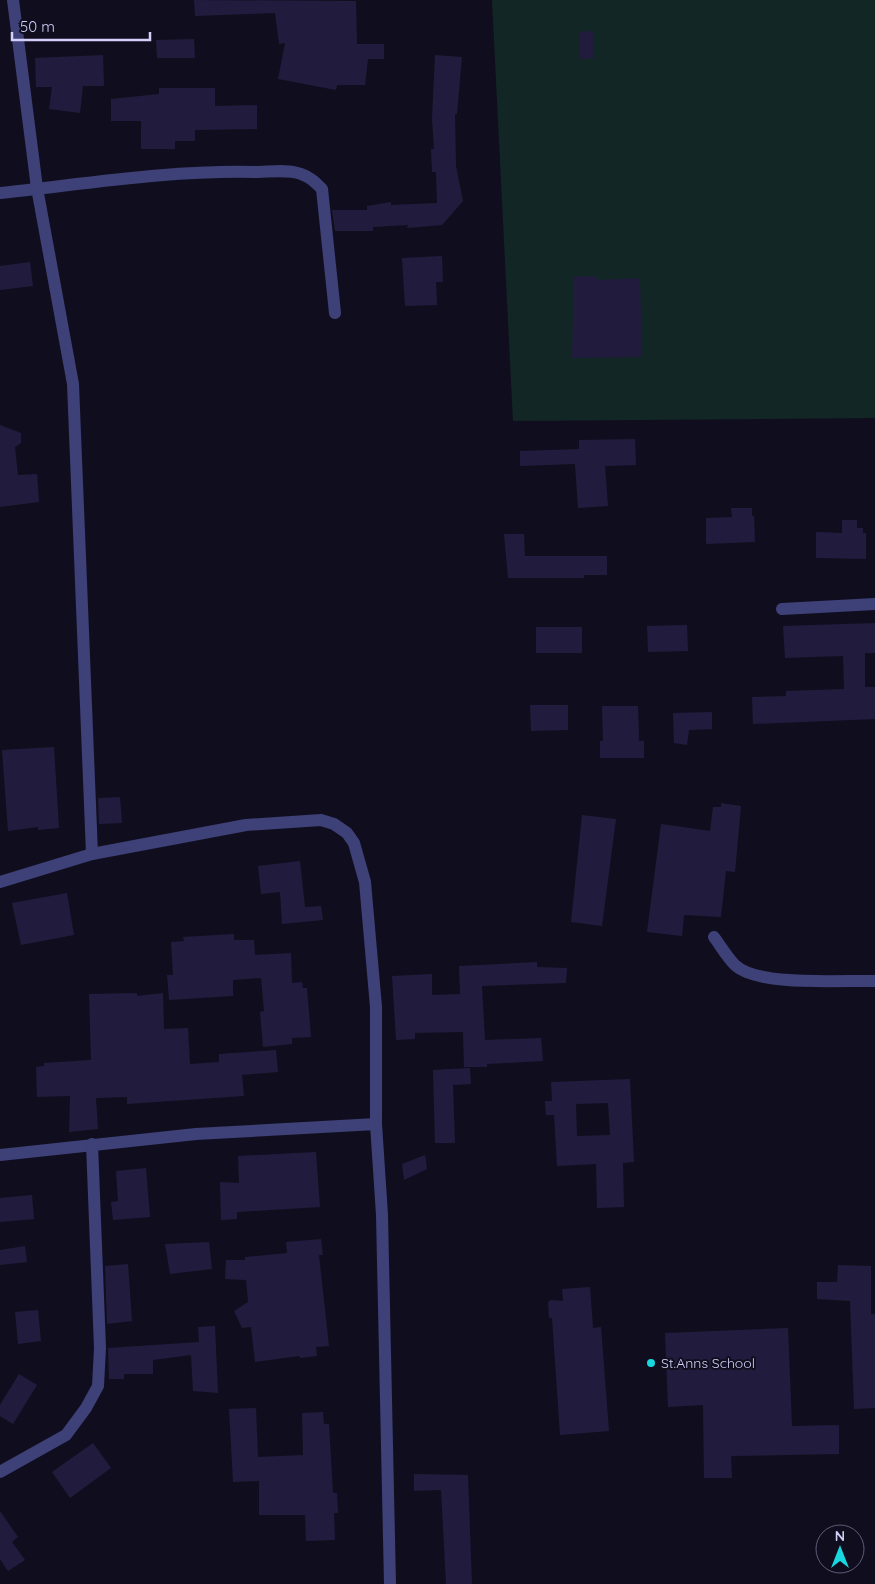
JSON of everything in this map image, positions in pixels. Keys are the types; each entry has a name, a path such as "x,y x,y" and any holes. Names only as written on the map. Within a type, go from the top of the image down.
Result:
{"street":[{"path":"13,0 37,188 74,384 92,854"},
{"path":"0,193 97,180 222,172 299,173 312,178 322,190 335,313"},
{"path":"782,609 875,604"},
{"path":"0,882 92,854 246,824 321,820 334,824 347,833 360,860 369,917 376,1007 376,1124 382,1215 390,1584"},
{"path":"714,936 735,965 752,975 775,979 875,981"},
{"path":"0,1155 196,1134 376,1124"},
{"path":"0,1472 66,1435 86,1408 98,1386 100,1348 92,1144"}],"green space":[{"path":"492,0 875,0 875,418 513,421"}],"building":[{"path":"194,0 356,1 357,44 384,44 384,59 368,59 365,85 337,85 336,90 278,79 285,43 279,44 275,13 195,16"},
{"path":"593,31 594,58 579,59 579,32"},
{"path":"194,39 195,58 157,58 156,40"},
{"path":"103,55 104,86 83,86 80,113 49,109 52,87 36,87 35,58"},
{"path":"435,55 462,57 457,114 455,114 456,166 463,201 442,225 407,228 408,225 373,227 373,231 335,231 332,210 367,210 367,206 391,202 391,205 437,203 436,172 432,172 431,149 434,149 432,119"},
{"path":"159,88 215,88 215,106 257,105 257,129 195,130 195,141 175,141 175,149 141,149 141,121 111,121 111,99 159,94"},
{"path":"442,256 443,282 436,282 437,305 405,306 402,258"},
{"path":"30,262 33,286 0,290 0,266"},
{"path":"574,276 598,277 598,280 640,278 642,357 572,358"},
{"path":"0,425 21,433 21,443 15,447 18,475 37,474 39,502 0,507"},
{"path":"635,439 636,465 605,466 608,506 578,508 575,464 520,466 520,451 579,449 579,440"},
{"path":"731,508 752,508 755,542 706,544 706,518 732,517"},
{"path":"842,520 857,520 857,528 863,528 863,533 866,533 866,559 816,558 816,532 842,533"},
{"path":"504,534 524,534 525,556 607,556 607,575 584,575 584,578 508,578"},
{"path":"875,623 875,653 865,653 865,687 875,687 875,719 753,724 752,697 786,696 786,691 844,689 843,656 785,658 783,626"},
{"path":"687,625 688,651 648,652 647,626"},
{"path":"536,627 582,627 582,653 536,653"},
{"path":"530,705 568,705 568,730 531,731"},
{"path":"602,706 638,706 639,741 644,741 644,758 600,758 600,741 603,741"},
{"path":"712,712 712,729 689,730 687,745 674,743 673,713"},
{"path":"54,747 59,828 38,830 38,827 8,831 2,750"},
{"path":"120,797 122,823 99,824 98,798"},
{"path":"721,803 741,806 735,872 726,871 721,917 684,915 682,936 647,932 661,824 710,831 713,807 721,807"},
{"path":"582,815 616,819 602,926 571,922"},
{"path":"300,861 305,907 321,906 323,920 282,924 280,892 261,894 258,866"},
{"path":"67,893 74,935 21,945 12,903"},
{"path":"234,934 234,940 254,940 255,955 291,953 292,983 302,982 303,988 307,988 311,1037 292,1038 292,1044 263,1047 260,1012 264,1011 261,978 233,980 233,996 169,1000 167,975 173,975 171,942 184,941 183,937"},
{"path":"537,962 537,967 567,968 566,983 482,986 485,1040 541,1038 543,1061 487,1064 487,1067 464,1067 463,1032 415,1033 415,1039 396,1040 392,976 432,974 432,995 460,994 459,966"},
{"path":"137,993 137,996 163,993 164,1029 188,1028 190,1064 219,1062 219,1054 276,1050 278,1072 242,1075 244,1096 127,1104 127,1097 96,1098 98,1129 69,1132 70,1096 37,1097 36,1067 44,1066 44,1063 91,1060 89,994"},
{"path":"470,1068 471,1084 453,1085 455,1143 435,1143 433,1070"},
{"path":"630,1079 634,1162 623,1163 624,1207 597,1208 596,1164 557,1166 554,1115 546,1115 545,1101 552,1101 551,1082","holes":["608,1103 610,1135 577,1136 576,1104"]},
{"path":"316,1152 320,1207 237,1212 237,1219 221,1220 220,1182 239,1183 238,1156"},
{"path":"425,1155 427,1169 404,1180 402,1164"},
{"path":"146,1168 150,1217 113,1220 111,1202 118,1201 116,1171"},
{"path":"32,1195 34,1219 0,1222 0,1198"},
{"path":"321,1239 323,1255 319,1255 329,1346 316,1347 317,1356 300,1358 299,1356 255,1362 251,1327 242,1328 234,1311 248,1302 246,1280 225,1279 226,1260 245,1260 245,1257 287,1253 286,1242"},
{"path":"209,1242 212,1269 170,1274 165,1244"},
{"path":"25,1246 27,1262 0,1265 0,1250"},
{"path":"128,1264 132,1321 107,1324 105,1266"},
{"path":"838,1265 871,1266 871,1314 875,1314 875,1408 854,1409 850,1301 817,1299 817,1282 837,1282"},
{"path":"590,1287 593,1328 601,1327 609,1431 560,1435 552,1318 549,1318 548,1302 551,1300 563,1301 562,1289"},
{"path":"38,1310 41,1341 18,1344 15,1312"},
{"path":"215,1326 218,1393 193,1391 191,1355 153,1360 153,1374 124,1374 124,1379 109,1379 108,1348 199,1342 198,1327"},
{"path":"788,1328 792,1426 839,1425 839,1454 731,1456 732,1478 704,1478 703,1405 668,1407 665,1333"},
{"path":"19,1374 37,1385 13,1424 0,1416 0,1405"},
{"path":"256,1408 258,1457 303,1455 302,1413 323,1412 324,1424 329,1424 333,1493 337,1493 338,1513 334,1513 335,1540 306,1541 305,1515 259,1515 259,1481 233,1482 229,1409"},
{"path":"93,1443 111,1468 70,1498 52,1472"},
{"path":"414,1474 468,1475 472,1584 446,1584 441,1490 414,1491"},
{"path":"0,1511 18,1537 12,1542 25,1560 8,1571 0,1559"}],"place":[{"name":"St.Anns School","path":"651,1363"}]}
